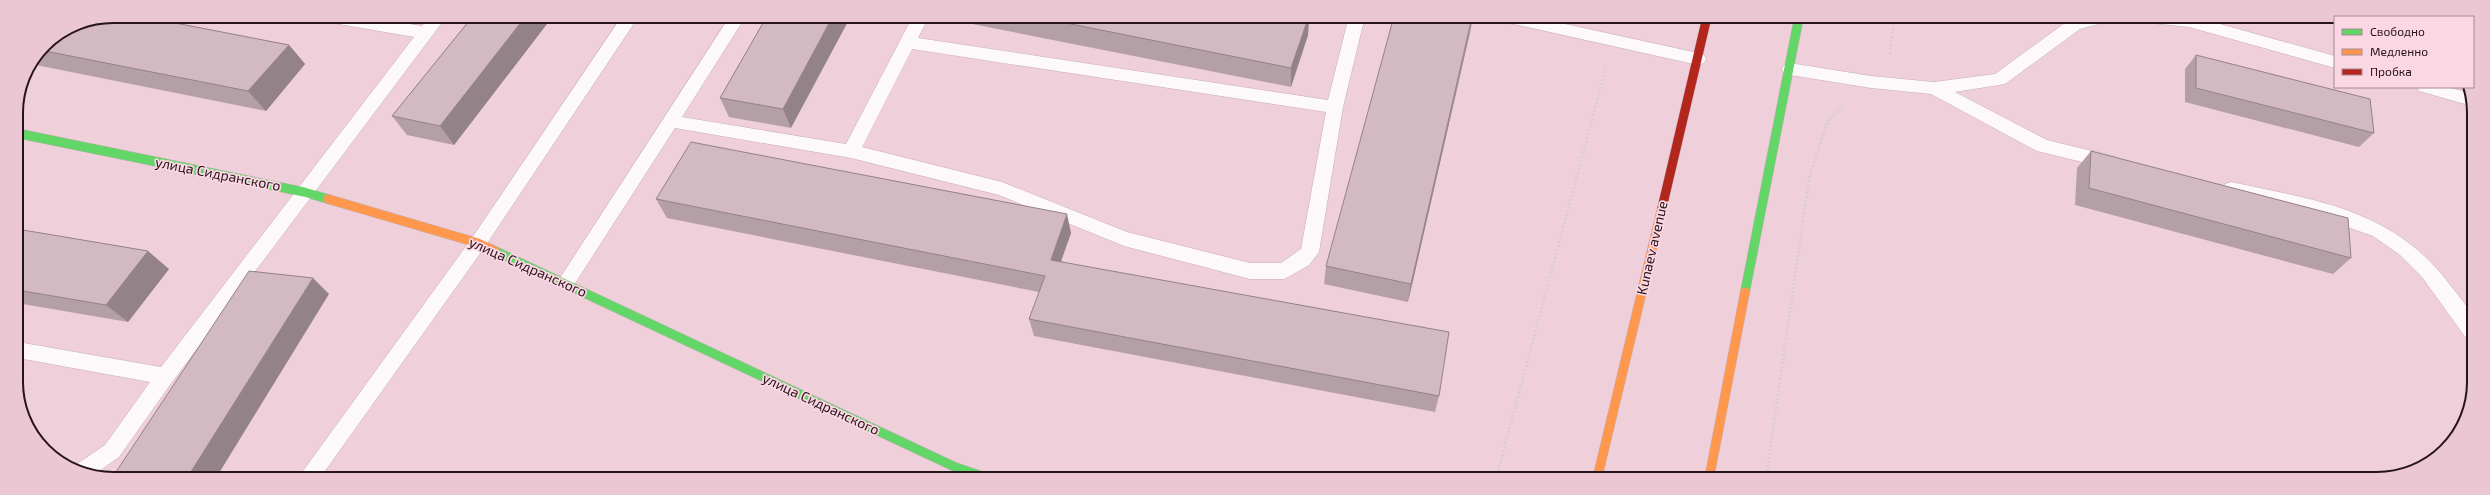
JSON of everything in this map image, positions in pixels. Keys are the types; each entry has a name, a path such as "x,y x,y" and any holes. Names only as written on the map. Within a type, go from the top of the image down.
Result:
{"main road":[{"name":"Kunaev avenue","path":"1599,472 1706,23"},
{"path":"1710,472 1798,23"},
{"name":"улица Сидранского","path":"23,135 304,192 478,243 955,467 970,472"}],"lane":[{"path":"368,23 426,33"},
{"path":"87,468 112,451 165,376 434,23"},
{"path":"312,472 478,243 626,23"},
{"path":"566,283 733,23"},
{"path":"851,151 917,23"},
{"path":"670,121 851,151 1002,189 1124,239 1250,271 1284,271 1295,266 1310,252 1335,107 1355,23"},
{"path":"1541,23 1698,59"},
{"path":"1790,69 1872,82 1934,88 2000,80 2075,24 2079,23"},
{"path":"2196,23 2334,62"},
{"path":"907,42 1335,107"},
{"path":"1934,88 2044,146 2128,165"},
{"path":"2429,88 2466,98"},
{"path":"2213,184 2274,198 2359,222 2393,239 2436,278 2467,323"},
{"path":"23,351 165,376"}],"path":[{"path":"1767,472 1809,178 1828,120 1872,82 1889,62 1893,23"},
{"path":"1498,472 1614,39"}],"building":[{"path":"107,23 175,23 289,45 248,91 47,51 63,38 78,30"},
{"path":"467,23 521,23 440,126 392,116"},
{"path":"763,23 829,23 783,109 720,98"},
{"path":"1066,23 1307,23 1291,68"},
{"path":"1392,23 1471,23 1411,284 1326,266"},
{"path":"2196,55 2370,99 2374,133 2196,88"},
{"path":"691,142 1067,214 1051,260 1449,332 1439,396 1029,319 1045,276 656,199"},
{"path":"2091,151 2348,218 2351,258 2089,188"},
{"path":"23,230 148,251 106,305 23,291"},
{"path":"249,271 313,278 191,472 116,472"}],"traffic: fast":[{"path":"1745,292 1798,23"},
{"path":"23,134 304,192 328,199"},
{"path":"495,251 955,467 970,472"}],"traffic: slow":[{"path":"328,199 478,243 495,251"},
{"path":"1599,472 1662,208"},
{"path":"1710,472 1745,292"}],"traffic: jam":[{"path":"1662,208 1706,23"}]}
